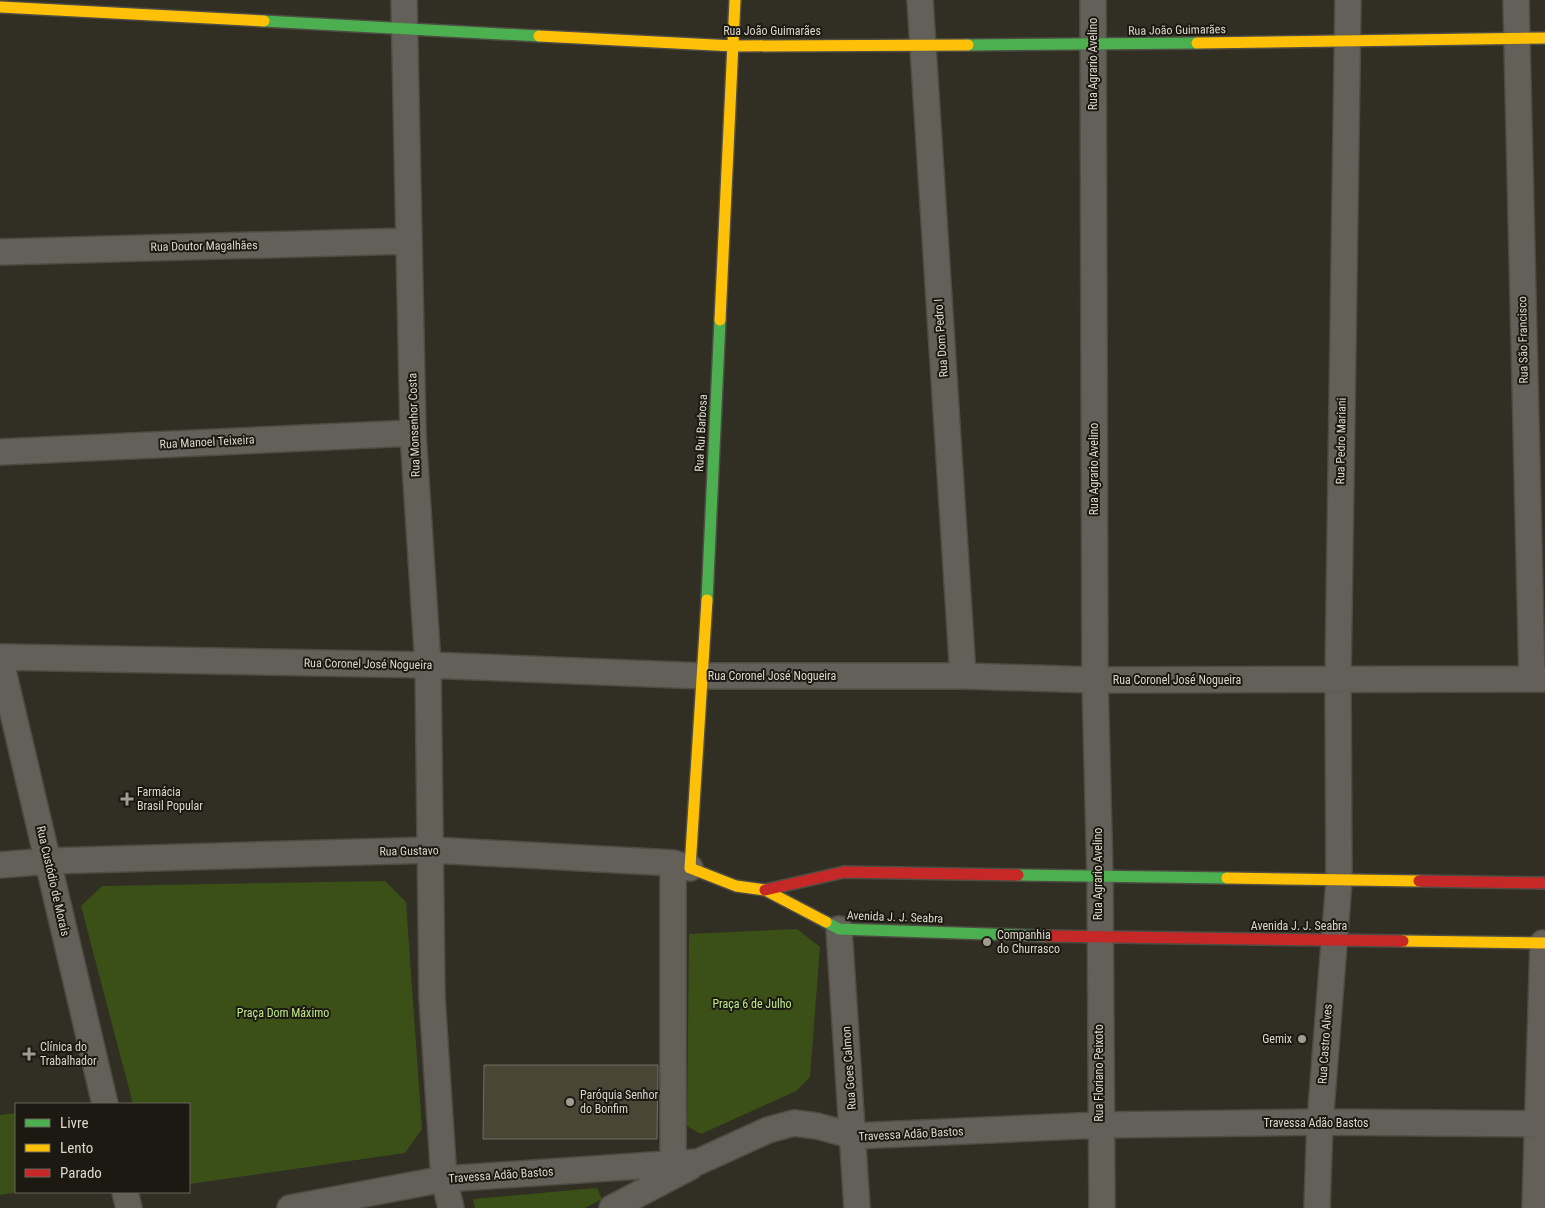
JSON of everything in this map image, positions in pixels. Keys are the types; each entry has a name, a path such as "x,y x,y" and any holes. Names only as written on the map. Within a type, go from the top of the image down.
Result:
{"street":[{"name":"Rua Monsenhor Costa","path":"404,0 413,433 428,665 432,850"},
{"name":"Rua Rui Barbosa","path":"682,866 703,676 735,0"},
{"name":"Rua Dom Pedro I","path":"920,0 963,676"},
{"name":"Rua Agrario Avelino","path":"1093,0 1095,680 1100,877 1098,938"},
{"name":"Rua Pedro Mariani","path":"1339,881 1338,679 1348,0"},
{"name":"Rua São Francisco","path":"1516,0 1515,39 1538,679"},
{"name":"Rua João Guimarães","path":"0,6 734,46 1347,42 1545,38"},
{"name":"Rua Doutor Magalhães","path":"0,252 408,241"},
{"name":"Rua Manoel Teixeira","path":"0,452 413,433"},
{"name":"Rua Coronel José Nogueira","path":"0,658 428,665 703,676 963,676 1095,680 1538,679"},
{"name":"Rua Custódio de Morais","path":"0,658 105,1103"},
{"name":"Rua Gustavo","path":"0,865 49,861 432,850 682,866 736,886 765,890"},
{"path":"432,850 432,998 444,1179 451,1208"},
{"path":"672,1164 682,866"},
{"path":"765,890 844,872 1545,883"},
{"name":"Rua Castro Alves","path":"1317,1208 1320,1122 1339,881"},
{"name":"Avenida J. J. Seabra","path":"765,890 839,929 1098,938 1544,943"},
{"name":"Rua Goes Calmon","path":"839,929 854,1136 857,1208"},
{"name":"Rua Floriano Peixoto","path":"1098,938 1102,1208"},
{"path":"1535,1208 1541,1124 1544,943"},
{"name":"Travessa Adão Bastos","path":"301,1207 444,1179 698,1162 768,1130 794,1124 818,1126 854,1136 1100,1125 1320,1122 1541,1124"},
{"path":"612,1208 698,1162"},
{"path":"125,1193 129,1208"}],"green space":[{"name":"Praça Dom Máximo","path":"385,881 406,902 422,1129 405,1153 190,1184 190,1103 133,1103 81,906 102,886"},
{"name":"Praça 6 de Julho","path":"797,929 820,947 810,1077 796,1091 701,1134 687,1126 689,934"},
{"path":"15,1113 15,1193 0,1195 0,1115"},
{"path":"597,1188 602,1199 585,1208 475,1208 473,1199"}],"building":[{"name":"Paróquia Senhor do Bonfim","path":"484,1065 658,1065 657,1139 483,1139"}],"traffic: fast":[{"path":"264,21 539,36"},
{"path":"968,45 1197,43"},
{"path":"707,600 720,320"},
{"path":"1018,875 1227,878"},
{"path":"826,922 839,929 1045,936"}],"traffic: slow":[{"path":"720,320 735,0"},
{"path":"0,7 264,21"},
{"path":"539,36 734,46 968,45"},
{"path":"1197,43 1545,38"},
{"path":"707,600 690,868 736,886 765,890 826,922"},
{"path":"1227,878 1419,881"},
{"path":"1403,941 1545,943"}],"traffic: jam":[{"path":"765,890 844,872 1018,875"},
{"path":"1419,881 1545,883"},
{"path":"1045,936 1403,941"}],"place":[{"name":"Farmácia Brasil Popular","path":"127,799"},
{"name":"Companhia do Churrasco","path":"987,942"},
{"name":"Gemix","path":"1302,1039"},
{"name":"Clínica do Trabalhador","path":"29,1054"},
{"name":"Paróquia Senhor do Bonfim","path":"570,1102"}]}
